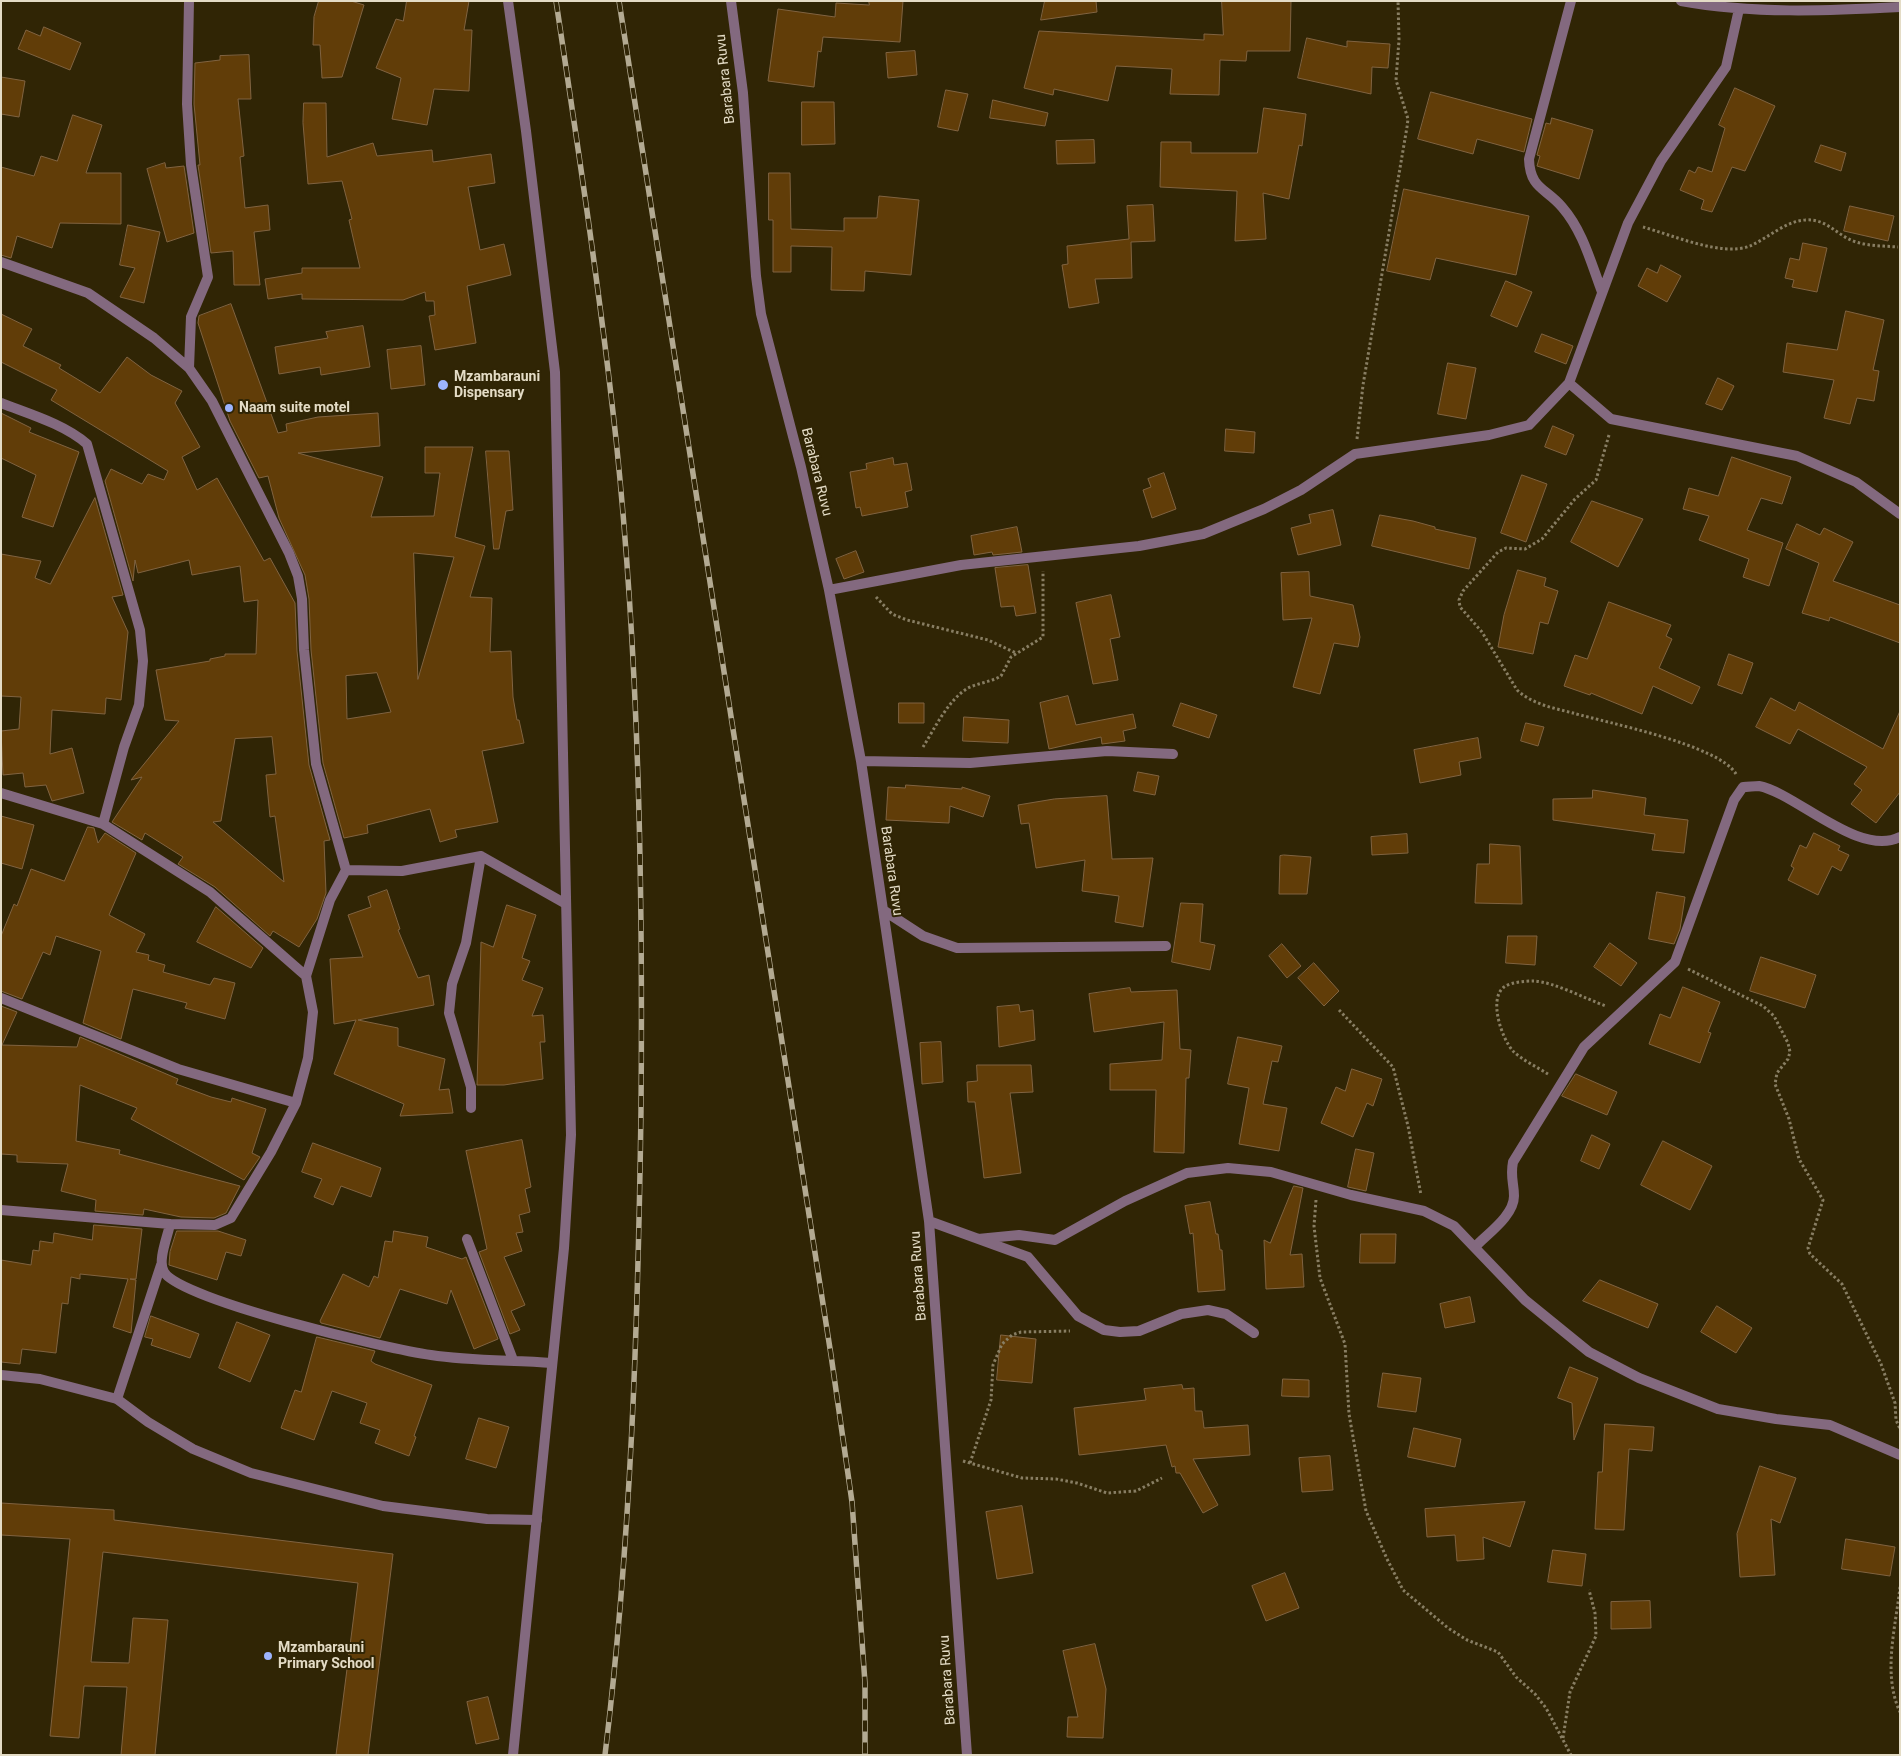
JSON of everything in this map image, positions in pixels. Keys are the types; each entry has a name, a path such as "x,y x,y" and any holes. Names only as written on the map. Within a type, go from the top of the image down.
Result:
{"street":[{"path":"189,1 187,104 191,165 208,277 192,317 190,368"},
{"path":"508,1 526,131 555,372 571,1135 564,1248 513,1755"},
{"name":"Barabara Ruvu","path":"731,1 744,93 756,276 761,314 801,467 830,590 861,761 929,1221 967,1755"},
{"path":"1571,1 1529,159 1529,173 1536,186 1561,205 1579,231 1602,292"},
{"path":"1681,1 1739,9 1823,11 1900,7"},
{"path":"830,590 961,564 1139,546 1203,534 1264,509 1301,490 1355,454 1488,435 1529,425 1569,383 1628,223 1660,161 1726,67 1739,9"},
{"path":"1,262 88,293 154,338 190,368 212,401 289,553 298,576 302,599 304,650 316,764 346,870 330,900 306,976 313,1012 308,1058 296,1103 231,1218 215,1225 170,1224 1,1210"},
{"path":"1569,383 1611,419 1797,456 1856,482 1900,514"},
{"path":"1,403 79,437 87,444 140,630 143,661 139,705 124,748 103,824"},
{"path":"861,761 970,763 1107,750 1173,754"},
{"path":"1475,1248 1508,1214 1514,1204 1511,1176 1513,1162 1560,1082 1584,1047 1675,962 1734,800 1743,786 1759,786 1842,830 1873,840 1900,836"},
{"path":"1,793 103,824 210,892 306,976"},
{"path":"346,870 402,871 481,856 566,904"},
{"path":"471,1108 470,1087 449,1013 452,984 466,942 481,856"},
{"path":"883,910 922,936 957,948 1166,946"},
{"path":"1,998 178,1069 296,1103"},
{"path":"978,1239 1019,1235 1055,1240 1125,1201 1187,1173 1228,1168 1271,1172 1350,1195 1424,1211 1454,1226 1525,1300 1589,1352 1639,1378 1718,1409 1776,1420 1830,1426 1900,1454"},
{"path":"929,1221 1028,1257 1078,1316 1104,1330 1120,1332 1139,1331 1181,1314 1208,1310 1226,1314 1254,1333"},
{"path":"117,1398 162,1264 170,1224"},
{"path":"467,1239 513,1360"},
{"path":"162,1264 164,1273 208,1297 284,1321 362,1342 432,1356 552,1363"},
{"path":"1,1375 40,1379 117,1398 148,1422 193,1449 251,1473 383,1506 487,1519 537,1520"}],"path":[{"path":"1355,454 1363,385 1408,119 1396,80 1399,40 1398,1"},
{"path":"1628,223 1734,250 1750,246 1803,220 1816,220 1829,224 1855,242 1898,247"},
{"path":"1611,419 1604,458 1596,480 1575,499 1542,539 1524,549 1506,548 1498,552 1463,591 1459,600 1460,607 1482,632 1517,690 1524,696 1552,708 1698,748 1731,766 1743,786"},
{"path":"912,763 950,705 968,688 1001,676 1009,660 1016,653 1040,641 1045,633 1043,556"},
{"path":"864,583 892,614 907,620 988,640 1016,653"},
{"path":"1675,962 1762,1006 1774,1016 1788,1043 1788,1059 1777,1073 1775,1084 1789,1119 1799,1159 1823,1200 1808,1248 1810,1254 1842,1284 1881,1364 1895,1403 1896,1420 1900,1429"},
{"path":"1560,1082 1512,1050 1500,1028 1496,1006 1498,994 1502,988 1535,981 1623,1012"},
{"path":"1340,1010 1393,1068 1408,1126 1424,1211"},
{"path":"1317,1184 1314,1226 1320,1278 1344,1344 1349,1414 1366,1511 1386,1559 1403,1590 1448,1628 1467,1640 1498,1652 1516,1677 1535,1694 1563,1739 1570,1755"},
{"path":"970,1463 991,1400 996,1355 1006,1339 1021,1332 1104,1330"},
{"path":"945,1457 1022,1478 1056,1479 1077,1483 1107,1494 1136,1491 1162,1478"},
{"path":"1900,1587 1892,1651 1892,1679 1896,1704 1900,1712"},
{"path":"1563,1739 1570,1692 1596,1636 1595,1613 1589,1590"}],"building":[{"path":"319,1 351,1 364,5 342,77 322,78 320,45 313,45 314,17"},
{"path":"407,1 469,1 464,30 472,30 469,91 434,89 427,125 392,119 401,78 376,68 396,19 403,21"},
{"path":"869,1 903,1 900,42 823,37 821,52 818,51 814,87 768,81 778,9 835,17 836,3 869,5"},
{"path":"1045,1 1096,1 1097,12 1041,20"},
{"path":"1222,1 1291,1 1290,51 1247,51 1246,61 1220,60 1219,95 1170,94 1172,69 1116,66 1108,101 1054,89 1053,95 1024,88 1039,31 1204,40 1204,34 1223,35"},
{"path":"44,27 81,43 70,70 18,49 26,30 40,36"},
{"path":"1307,38 1347,47 1347,41 1390,44 1388,68 1372,67 1371,94 1298,78"},
{"path":"915,51 917,75 888,78 886,53"},
{"path":"249,55 251,99 238,99 244,156 240,157 245,208 268,205 270,230 254,232 260,285 234,285 233,251 211,253 198,165 200,165 194,104 195,63 220,60 220,56"},
{"path":"1,77 25,81 19,117 1,114"},
{"path":"1735,88 1775,106 1745,171 1732,167 1712,212 1701,209 1704,200 1680,190 1689,170 1695,173 1698,167 1712,172 1725,128 1719,125"},
{"path":"946,90 968,94 958,131 938,127"},
{"path":"1431,92 1532,119 1524,152 1477,139 1473,154 1418,139"},
{"path":"993,100 1048,113 1045,126 990,118"},
{"path":"802,102 834,102 835,144 802,145"},
{"path":"304,103 326,103 327,157 373,143 377,156 432,150 433,162 491,154 495,183 468,187 480,250 504,244 511,275 467,286 476,343 435,350 429,316 435,315 434,301 426,301 425,292 403,300 302,299 302,294 268,299 265,279 302,273 302,268 360,268 349,220 352,219 342,181 308,184 303,123"},
{"path":"1264,108 1306,114 1302,146 1299,145 1289,199 1263,193 1266,239 1235,241 1237,191 1160,187 1161,142 1191,142 1191,153 1257,153"},
{"path":"73,115 102,125 86,173 121,173 121,224 60,223 52,248 17,236 11,258 1,255 1,167 34,176 41,156 57,161"},
{"path":"1552,118 1593,130 1579,179 1537,166 1540,156 1537,155 1546,123 1550,124"},
{"path":"1094,140 1095,163 1057,164 1056,141"},
{"path":"1821,145 1846,153 1841,171 1815,162"},
{"path":"165,163 166,168 184,166 194,233 167,242 147,169"},
{"path":"769,173 790,173 791,229 844,231 844,218 877,218 879,196 919,200 911,275 865,271 864,291 831,290 832,247 791,246 791,272 773,272 773,220 769,220"},
{"path":"1404,189 1529,216 1516,275 1436,258 1430,280 1387,271"},
{"path":"1153,205 1155,241 1131,242 1132,278 1095,279 1099,303 1069,308 1062,265 1068,264 1067,246 1129,239 1127,206"},
{"path":"1850,206 1894,216 1888,241 1844,231"},
{"path":"128,225 160,232 144,303 120,297 135,268 120,265"},
{"path":"1803,243 1827,248 1817,292 1792,287 1794,280 1785,278 1790,258 1799,260"},
{"path":"1661,265 1681,276 1667,302 1638,286 1647,268 1657,273"},
{"path":"1506,281 1532,292 1517,327 1491,316"},
{"path":"231,304 278,433 287,431 286,424 318,417 378,413 380,446 298,453 383,477 371,517 434,516 440,473 425,473 425,447 473,447 455,537 485,546 470,597 492,598 490,652 511,651 513,697 524,743 482,751 498,822 455,830 457,837 440,842 430,809 367,825 368,833 344,838 323,763 311,650 309,599 305,575 279,518 268,476 259,478 230,421 198,323 199,316","holes":["414,553 454,557 418,679","377,673 391,712 347,719 346,676"]},
{"path":"1846,311 1884,320 1873,370 1879,371 1874,401 1857,398 1850,424 1824,418 1834,380 1783,372 1787,343 1837,350"},
{"path":"1,314 32,329 23,346 61,365 59,368 100,393 127,357 151,375 182,391 175,403 200,447 182,457 197,490 217,478 264,561 270,558 295,603 297,651 309,765 330,840 324,841 326,893 317,919 299,947 273,931 270,936 215,887 178,864 183,857 145,833 142,840 112,822 142,777 131,780 179,721 165,720 156,670 210,661 210,659 225,656 225,654 256,654 258,600 244,602 240,566 192,575 189,560 138,573 135,560 133,581 105,481 111,469 142,484 148,474 164,480 168,471 51,400 57,390 1,362","holes":["272,737 276,774 266,775 270,817 275,816 284,882 213,822 221,821 235,739"]},
{"path":"363,326 370,367 321,375 320,367 279,374 275,347 328,338 326,332"},
{"path":"1542,334 1573,346 1566,364 1535,352"},
{"path":"421,346 425,385 391,389 387,350"},
{"path":"1448,363 1476,368 1466,419 1438,414"},
{"path":"1718,378 1734,386 1722,410 1706,404"},
{"path":"1,413 31,428 29,432 79,452 53,527 22,517 36,475 1,458"},
{"path":"1553,426 1574,435 1566,455 1545,447"},
{"path":"1226,429 1255,432 1254,453 1225,451"},
{"path":"486,451 509,451 513,510 506,511 499,549 494,549"},
{"path":"1732,457 1791,477 1782,504 1761,498 1747,530 1783,543 1769,586 1743,577 1749,559 1699,540 1709,516 1683,509 1689,488 1718,496"},
{"path":"893,458 894,465 907,463 912,490 905,492 908,507 862,516 860,507 856,508 850,472 867,469 866,464"},
{"path":"1164,473 1176,509 1152,518 1143,490 1151,487 1148,479"},
{"path":"1522,475 1547,484 1526,542 1501,533"},
{"path":"95,498 123,595 112,597 128,632 121,700 106,698 105,714 52,710 50,754 72,748 84,793 52,801 46,785 25,787 23,773 3,775 1,731 19,729 21,697 1,696 1,554 41,561 35,578 50,584"},
{"path":"1592,501 1643,519 1618,567 1571,542"},
{"path":"1333,510 1341,545 1298,555 1291,528 1311,523 1309,515"},
{"path":"1380,515 1413,521 1435,527 1435,529 1476,538 1469,569 1372,546"},
{"path":"1797,524 1820,535 1824,528 1853,542 1833,581 1900,605 1900,643 1830,617 1829,621 1802,613 1819,563 1786,549"},
{"path":"1017,527 1022,552 993,555 992,552 974,555 971,536"},
{"path":"856,551 864,572 844,579 836,559"},
{"path":"1028,565 1036,613 1016,616 1014,606 1001,607 995,568"},
{"path":"1518,570 1546,578 1544,586 1558,591 1548,624 1540,622 1533,654 1498,647 1504,615"},
{"path":"1309,572 1310,596 1353,605 1360,637 1358,647 1334,643 1320,694 1293,687 1312,618 1283,620 1281,573"},
{"path":"1111,595 1120,637 1110,639 1118,680 1093,684 1076,603"},
{"path":"1609,602 1671,625 1666,636 1672,639 1659,668 1700,687 1692,704 1653,686 1642,714 1591,693 1590,695 1564,686 1575,655 1587,659"},
{"path":"1729,654 1753,663 1742,694 1718,685"},
{"path":"1068,696 1076,725 1133,714 1136,728 1123,731 1125,741 1102,744 1101,737 1049,749 1040,703"},
{"path":"1771,698 1795,711 1799,702 1883,749 1900,711 1900,792 1876,823 1851,804 1862,790 1854,784 1867,767 1798,729 1790,744 1756,727"},
{"path":"899,703 924,703 924,723 899,723"},
{"path":"1181,703 1217,715 1209,738 1173,726"},
{"path":"964,717 1009,720 1008,743 963,741"},
{"path":"1526,723 1544,727 1538,746 1521,741"},
{"path":"1478,738 1481,758 1459,762 1461,775 1420,783 1414,750"},
{"path":"1138,772 1159,776 1155,795 1134,791"},
{"path":"906,785 962,789 962,787 990,796 983,817 950,806 949,823 886,820 888,787 905,788"},
{"path":"1593,790 1646,798 1644,815 1688,820 1684,853 1652,850 1655,834 1553,820 1553,799 1592,798"},
{"path":"1107,796 1112,859 1153,858 1143,927 1115,922 1119,896 1082,891 1085,860 1036,868 1029,823 1021,824 1018,805 1054,799"},
{"path":"1,816 34,825 22,869 1,863"},
{"path":"88,827 94,828 98,843 105,833 136,853 109,915 145,934 136,952 149,955 148,960 165,965 163,972 210,985 214,978 235,983 225,1019 185,1008 187,1003 133,989 121,1039 83,1023 101,951 56,936 50,955 43,952 22,999 1,991 1,936 14,904 17,906 31,869 64,881"},
{"path":"1814,833 1840,846 1838,850 1849,855 1841,871 1832,866 1818,895 1788,880 1794,868 1791,866 1800,845 1806,848"},
{"path":"1407,834 1408,853 1372,855 1371,837"},
{"path":"1490,844 1520,846 1522,904 1475,903 1477,864 1489,864"},
{"path":"1280,856 1311,857 1307,894 1279,894"},
{"path":"387,890 400,929 398,930 418,978 429,975 434,1005 358,1020 398,1028 398,1046 445,1059 439,1090 449,1089 453,1113 400,1116 404,1104 334,1074 356,1020 334,1024 330,959 363,957 348,915 371,907 368,897"},
{"path":"1657,892 1685,897 1680,929 1674,944 1649,939"},
{"path":"1181,903 1203,904 1200,942 1215,945 1210,970 1172,962"},
{"path":"507,905 536,915 522,958 530,961 522,980 543,988 532,1016 543,1015 545,1042 540,1042 543,1079 504,1085 477,1085 481,942 493,947"},
{"path":"216,907 263,948 251,968 197,942"},
{"path":"1508,936 1537,936 1535,965 1506,963"},
{"path":"1610,943 1637,963 1621,986 1594,967"},
{"path":"1282,944 1301,966 1287,978 1269,956"},
{"path":"1761,957 1816,975 1805,1008 1750,991"},
{"path":"1314,963 1339,991 1324,1006 1298,978"},
{"path":"1683,987 1720,1002 1708,1032 1711,1033 1700,1063 1649,1044 1660,1014 1670,1018"},
{"path":"1130,988 1131,992 1177,990 1180,1049 1191,1050 1189,1078 1186,1078 1184,1153 1154,1152 1156,1090 1110,1090 1110,1064 1162,1060 1164,1022 1094,1032 1089,994"},
{"path":"1019,1005 1020,1012 1033,1010 1035,1040 999,1047 997,1007"},
{"path":"1,1006 17,1012 2,1045 77,1047 80,1037 178,1079 176,1084 211,1097 231,1102 232,1098 266,1109 252,1153 260,1157 244,1180 131,1119 137,1108 80,1085 76,1141 120,1150 119,1154 240,1186 226,1213 214,1218 181,1217 144,1209 143,1215 95,1211 96,1200 61,1191 68,1164 17,1162 17,1155 1,1154"},
{"path":"1238,1037 1282,1046 1278,1062 1272,1061 1263,1104 1287,1108 1279,1151 1239,1144 1249,1088 1228,1084"},
{"path":"941,1042 943,1082 922,1084 920,1043"},
{"path":"977,1065 1031,1065 1033,1092 1010,1093 1021,1173 984,1178 975,1102 968,1102 967,1082 977,1081"},
{"path":"1352,1069 1382,1079 1373,1106 1367,1103 1353,1137 1321,1123 1336,1087 1345,1091"},
{"path":"1576,1074 1617,1092 1607,1115 1562,1096"},
{"path":"1592,1135 1610,1144 1599,1169 1581,1161"},
{"path":"522,1140 531,1187 525,1189 530,1212 519,1215 523,1232 516,1233 522,1251 504,1257 525,1305 511,1311 520,1330 510,1334 479,1252 487,1249 466,1151"},
{"path":"1663,1141 1712,1166 1690,1210 1641,1185"},
{"path":"313,1143 381,1168 371,1197 341,1186 333,1205 314,1197 322,1179 302,1172"},
{"path":"1356,1149 1374,1153 1366,1191 1348,1187"},
{"path":"1294,1186 1303,1188 1290,1255 1302,1254 1304,1287 1266,1289 1264,1240 1270,1243"},
{"path":"1210,1202 1220,1250 1222,1250 1225,1290 1198,1292 1193,1233 1190,1234 1185,1206"},
{"path":"94,1225 142,1229 136,1279 130,1279 136,1280 131,1333 113,1327 128,1279 80,1274 80,1279 71,1277 68,1304 62,1303 56,1353 22,1349 20,1364 1,1362 1,1260 31,1265 33,1250 39,1251 40,1241 53,1243 54,1233 92,1240"},
{"path":"177,1231 218,1231 246,1240 241,1256 226,1252 217,1280 169,1265 170,1252"},
{"path":"394,1231 428,1237 426,1247 462,1259 466,1257 498,1339 474,1349 451,1290 447,1304 400,1289 380,1338 321,1323 320,1321 343,1274 369,1287 374,1276 378,1278 385,1241 392,1242"},
{"path":"1361,1234 1396,1234 1395,1263 1360,1263"},
{"path":"1600,1280 1658,1304 1648,1328 1583,1301"},
{"path":"1470,1297 1475,1322 1445,1328 1440,1304"},
{"path":"1717,1306 1752,1328 1736,1353 1701,1332"},
{"path":"151,1316 199,1334 190,1358 151,1345 153,1339 145,1337"},
{"path":"237,1322 270,1335 250,1382 219,1368"},
{"path":"1001,1335 1036,1339 1032,1383 997,1380"},
{"path":"317,1337 375,1351 371,1361 375,1364 432,1385 409,1456 375,1443 380,1430 360,1423 367,1403 332,1391 314,1440 281,1428 295,1390 301,1392"},
{"path":"1570,1367 1598,1378 1574,1440 1572,1403 1558,1398"},
{"path":"1383,1373 1421,1378 1416,1412 1378,1407"},
{"path":"1283,1379 1309,1380 1309,1397 1282,1396"},
{"path":"1182,1385 1183,1389 1194,1388 1195,1411 1202,1411 1204,1428 1248,1425 1250,1455 1193,1459 1218,1505 1203,1513 1180,1473 1176,1473 1175,1466 1172,1467 1166,1445 1079,1455 1074,1408 1146,1400 1144,1389"},
{"path":"479,1418 509,1427 496,1468 466,1459"},
{"path":"1605,1424 1654,1427 1652,1451 1629,1449 1624,1530 1595,1529 1598,1472 1602,1472"},
{"path":"1414,1428 1461,1439 1455,1467 1408,1457"},
{"path":"1330,1456 1333,1490 1302,1492 1299,1458"},
{"path":"1760,1466 1796,1478 1780,1523 1771,1519 1775,1575 1740,1577 1737,1534"},
{"path":"1525,1502 1510,1547 1483,1537 1484,1559 1457,1561 1455,1535 1427,1537 1425,1509"},
{"path":"1,1503 114,1510 114,1520 393,1554 368,1755 336,1755 358,1583 103,1552 91,1662 129,1663 133,1618 168,1620 155,1755 121,1755 127,1687 84,1686 79,1738 50,1736 70,1539 1,1535"},
{"path":"1022,1506 1033,1573 997,1579 986,1512"},
{"path":"1846,1539 1895,1547 1890,1576 1842,1569"},
{"path":"1553,1550 1586,1554 1582,1586 1548,1582"},
{"path":"1285,1573 1299,1608 1266,1621 1252,1586"},
{"path":"1650,1601 1651,1628 1611,1629 1611,1602"},
{"path":"1095,1644 1106,1689 1103,1738 1067,1737 1068,1717 1078,1717 1063,1651"},
{"path":"488,1697 499,1739 476,1744 467,1702"}],"railway":[{"path":"556,1 596,275 616,439 630,606 638,774 641,1111 635,1353 627,1514 614,1675 605,1755"},
{"path":"619,1 831,1355 852,1502 865,1683 865,1755"}],"place":[{"name":"Mzambarauni Dispensary","path":"443,385"},
{"name":"Naam suite motel","path":"229,408"},
{"name":"Mzambarauni Primary School","path":"268,1656"}]}
